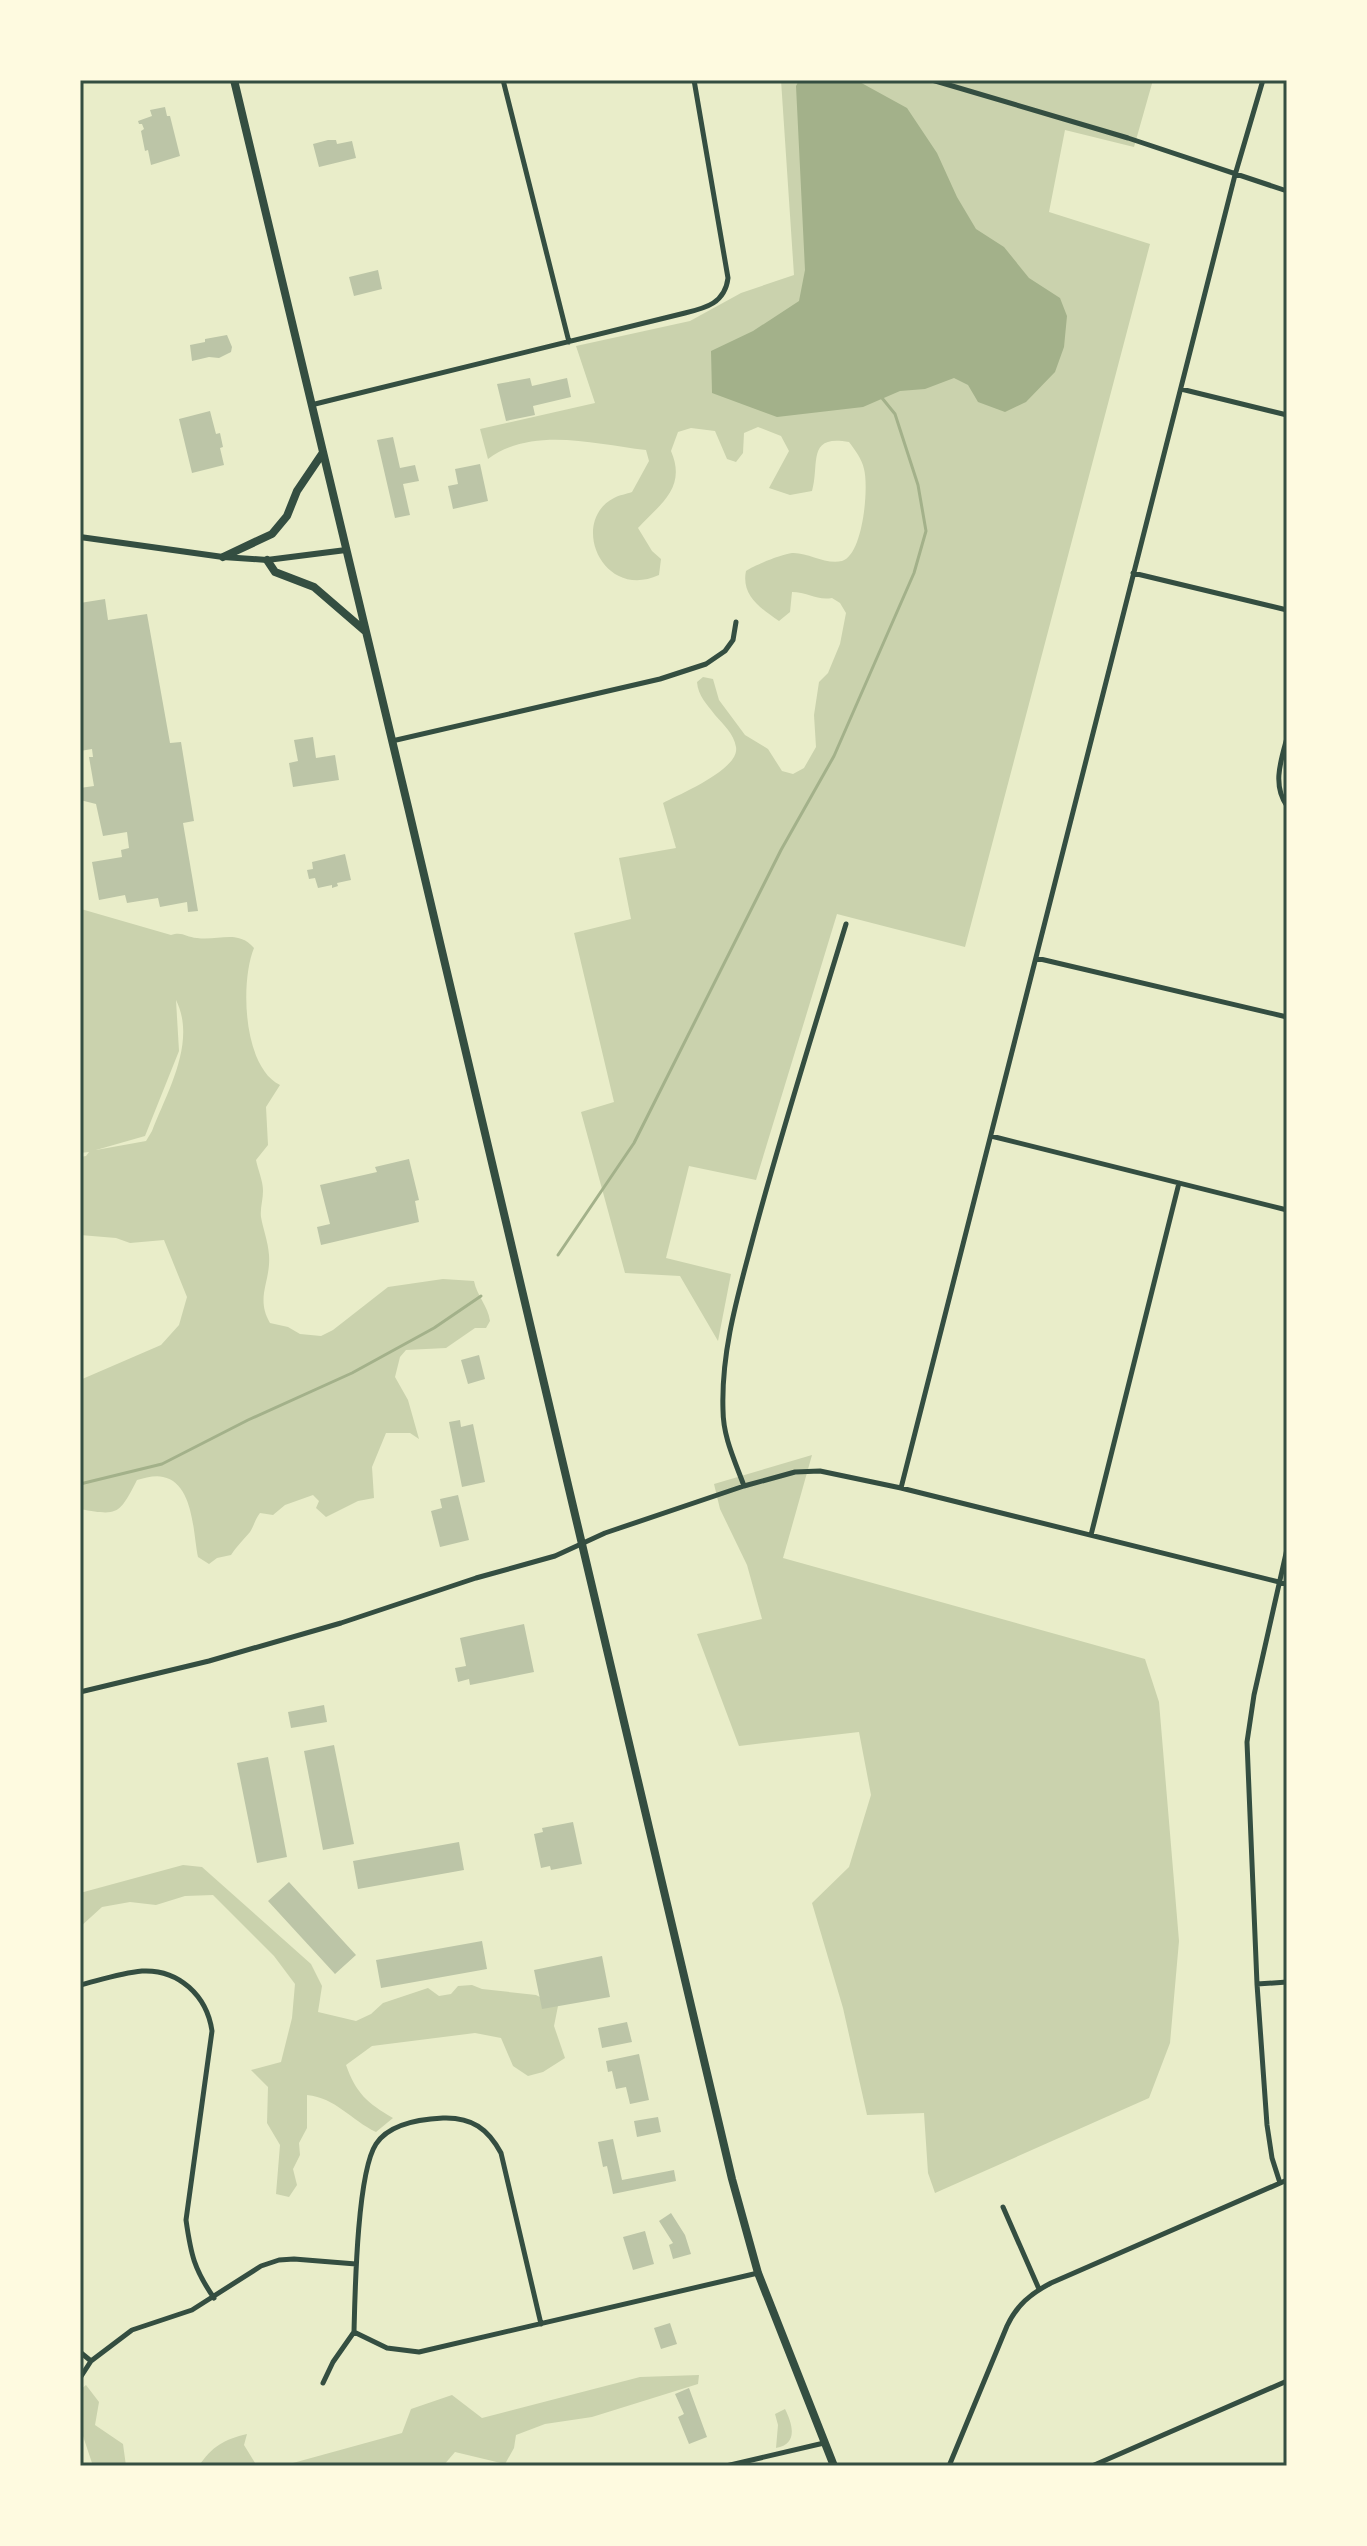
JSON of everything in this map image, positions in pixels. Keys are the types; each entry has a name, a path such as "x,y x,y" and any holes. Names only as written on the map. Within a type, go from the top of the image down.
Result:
{"highway":[{"path":"234,80 712,2097 758,2273 834,2466"},
{"path":"223,557 272,534 287,516 297,491 322,454"},
{"path":"267,560 275,572 314,587 366,632"}],"street":[{"path":"503,80 569,342"},
{"path":"309,406 712,305 725,292 728,278 694,80"},
{"path":"932,80 1128,138 1287,191"},
{"path":"901,1488 1235,175 1263,80"},
{"path":"1181,389 1287,415"},
{"path":"80,537 267,560 346,550"},
{"path":"1133,573 1287,610"},
{"path":"391,741 660,679 706,664 725,651 733,640 736,622"},
{"path":"1287,738 1279,775 1279,788 1287,806"},
{"path":"744,1486 728,1444 723,1414 723,1373 729,1334 768,1183 846,924"},
{"path":"1036,958 1287,1017"},
{"path":"991,1136 1287,1210"},
{"path":"1091,1535 1179,1183"},
{"path":"80,1692 209,1661 341,1623 476,1578 555,1556 605,1533 795,1472 820,1471 901,1488 1287,1584"},
{"path":"949,2466 1013,2315 1028,2296 1284,2181 1272,2158 1267,2125 1257,1984 1247,1742 1251,1707 1287,1549"},
{"path":"80,1985 125,1974 157,1972 176,1978 190,1988 210,2017 212,2031 186,2220 190,2251 198,2275 214,2298"},
{"path":"1257,1984 1287,1982"},
{"path":"323,2383 354,2332 356,2264 368,2161 376,2142 390,2130 410,2123 448,2118 468,2120 492,2136 501,2153 541,2324"},
{"path":"1003,2207 1039,2289"},
{"path":"80,2378 91,2361 132,2330 192,2310 261,2266 279,2260 356,2264"},
{"path":"354,2332 387,2348 419,2352 758,2273"},
{"path":"80,2352 91,2361"},
{"path":"1092,2466 1287,2381"},
{"path":"726,2466 824,2443"}],"shaded area":[{"path":"781,80 1153,80 1134,147 1065,130 1049,212 1150,244 965,947 837,914 756,1180 689,1166 666,1258 731,1274 718,1341 680,1276 625,1273 581,1112 614,1102 574,933 631,919 619,858 676,848 663,803 719,772 735,755 733,738 699,692 697,682 703,677 713,679 719,700 745,735 768,749 782,771 793,774 804,768 816,747 814,715 819,682 828,673 840,644 846,613 840,603 832,598 792,592 790,612 779,621 749,594 746,571 792,553 836,562 849,556 863,520 866,491 864,469 849,442 826,442 817,453 812,491 790,495 769,488 789,451 781,436 758,427 744,433 743,453 736,462 727,459 715,431 691,428 678,432 671,451 676,475 673,485 662,503 638,528 652,551 661,559 659,575 639,580 622,577 608,568 598,555 593,539 594,523 601,509 614,498 632,492 649,461 646,450 544,440 506,449 488,459 480,429 595,403 576,346 690,321 741,293 794,275"},
{"path":"799,80 856,80 907,108 937,153 976,229 1004,247 1029,278 1060,298 1067,316 1064,347 1055,372 1026,402 1005,412 978,402 968,385 954,378 925,389 900,391 863,407 777,417 712,393 711,351 753,331 799,301 805,270 796,86"},
{"path":"81,909 171,935 205,939 235,937 248,942 254,948 246,1002 252,1043 258,1061 280,1085 266,1107 268,1145 256,1160 263,1187 261,1217 269,1255 264,1305 270,1323 288,1327 300,1334 321,1336 388,1287 443,1279 474,1281 489,1316 486,1328 475,1328 446,1348 406,1350 400,1357 395,1377 408,1400 419,1439 410,1433 386,1433 372,1467 374,1498 358,1501 326,1517 316,1508 319,1501 313,1495 285,1505 273,1515 260,1513 250,1532 231,1555 217,1558 209,1564 198,1557 190,1511 181,1489 173,1481 157,1476 137,1480 121,1506 110,1512 80,1509 80,1380 161,1345 179,1325 187,1297 164,1240 130,1243 116,1238 80,1235 80,1157 89,1152 80,1153","holes":["176,1000 182,1016 182,1050 178,1067 146,1141 96,1150 145,1136 179,1051"]},
{"path":"812,1455 783,1558 1145,1659 1159,1702 1179,1941 1170,2043 1149,2098 935,2193 928,2173 924,2113 867,2115 843,2008 812,1903 849,1867 871,1795 859,1732 739,1746 697,1634 762,1619 747,1565 720,1509 714,1484"},
{"path":"183,1865 202,1867 311,1964 322,1986 318,2012 356,2021 371,2014 383,2003 428,1988 439,1996 451,1994 458,1986 472,1985 482,1989 536,1995 558,2006 554,2026 565,2058 543,2072 528,2076 513,2066 501,2038 475,2033 372,2046 346,2065 364,2096 393,2118 376,2132 326,2100 307,2095 307,2128 299,2143 300,2155 293,2169 297,2185 289,2197 276,2194 280,2145 267,2123 268,2087 251,2070 281,2062 292,2018 295,1984 274,1956 213,1895 185,1896 156,1905 130,1902 102,1907 80,1927 80,1893"},
{"path":"699,2375 698,2384 592,2417 545,2424 516,2435 514,2448 505,2464 455,2452 443,2466 282,2466 402,2433 411,2409 452,2395 482,2418 640,2377"},
{"path":"86,2385 99,2402 95,2425 123,2444 126,2466 93,2466 80,2427 80,2390"},
{"path":"785,2409 790,2421 791,2438 776,2448 778,2425 775,2414"},
{"path":"247,2434 244,2445 257,2466 199,2466 219,2445"}],"building":[{"path":"165,107 180,156 151,165 141,131 144,129 138,121 152,116 150,110"},
{"path":"336,140 337,144 352,141 356,158 319,167 313,144"},
{"path":"378,270 382,289 354,296 349,277"},
{"path":"227,335 231,352 219,358 192,361 190,345"},
{"path":"530,378 532,386 567,378 571,397 533,406 535,415 506,421 497,384"},
{"path":"210,411 216,434 220,433 224,465 192,473 179,419"},
{"path":"393,437 400,468 415,465 419,481 403,484 410,515 395,518 377,440"},
{"path":"480,464 488,501 453,509 448,486 458,484 455,469"},
{"path":"105,599 108,620 147,614 170,743 181,742 194,821 183,823 198,911 188,912 187,902 160,907 158,898 127,903 125,895 99,900 92,862 122,857 121,850 129,848 127,832 103,836 96,804 80,800 80,788 94,786 89,757 93,757 92,749 80,751 80,603"},
{"path":"313,737 316,758 335,755 339,780 293,787 289,763 298,761 294,740"},
{"path":"345,854 351,880 337,883 338,886 332,888 332,885 318,888 315,878 309,879 307,870 313,869 312,862"},
{"path":"409,1159 419,1200 415,1201 419,1222 321,1245 317,1227 330,1224 320,1185 377,1172 375,1167"},
{"path":"479,1355 485,1379 468,1384 461,1360"},
{"path":"460,1420 461,1427 473,1424 485,1482 462,1487 449,1422"},
{"path":"458,1495 469,1540 440,1547 431,1511 442,1508 440,1499"},
{"path":"524,1624 534,1672 470,1685 469,1679 458,1682 455,1668 466,1666 460,1638"},
{"path":"324,1705 327,1722 291,1728 288,1712"},
{"path":"334,1745 354,1844 323,1850 304,1751"},
{"path":"268,1757 287,1857 257,1863 237,1763"},
{"path":"573,1822 582,1864 551,1870 550,1866 541,1868 534,1834 543,1832 542,1828"},
{"path":"459,1842 464,1870 358,1889 353,1861"},
{"path":"289,1882 356,1955 335,1974 268,1901"},
{"path":"482,1941 487,1969 381,1988 376,1960"},
{"path":"602,1956 610,1997 542,2009 534,1970"},
{"path":"627,2022 632,2042 602,2048 598,2028"},
{"path":"639,2054 649,2100 630,2104 626,2087 616,2089 606,2061"},
{"path":"658,2117 661,2132 637,2137 634,2121"},
{"path":"613,2139 622,2180 674,2170 676,2181 613,2194 598,2142"},
{"path":"671,2213 685,2235 691,2254 673,2259 669,2245 673,2243 659,2221"},
{"path":"645,2231 654,2264 633,2270 623,2237"},
{"path":"670,2323 677,2344 661,2349 654,2328"},
{"path":"689,2388 707,2437 689,2444 678,2417 684,2414 675,2394"}],"waterway":[{"path":"558,1255 634,1143 781,850 834,756 914,573 926,531 918,485 895,414 882,398"},
{"path":"80,1484 162,1464 248,1420 352,1373 434,1328 481,1296"}]}
